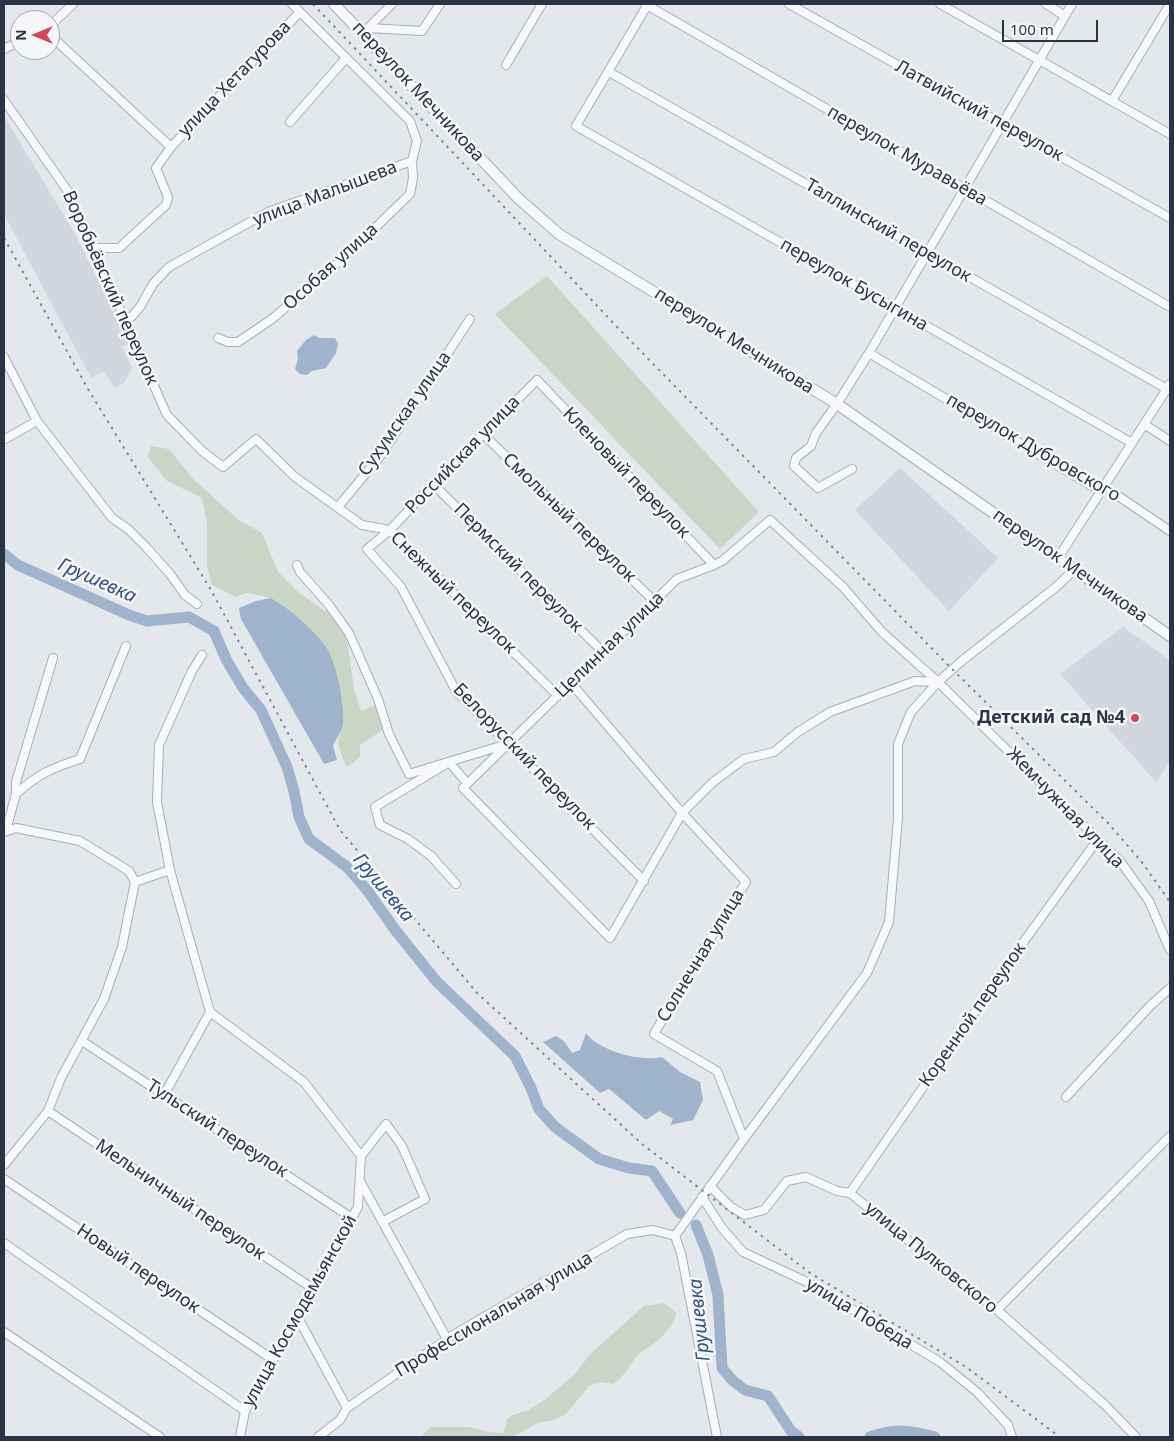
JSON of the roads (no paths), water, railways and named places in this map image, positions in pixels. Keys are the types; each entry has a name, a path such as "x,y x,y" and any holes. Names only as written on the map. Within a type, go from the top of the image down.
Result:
{"street":[{"path":"60,17 74,4"},
{"path":"292,4 410,121 417,141 412,161"},
{"name":"переулок Мечникова","path":"334,4 365,31 519,199 559,234 837,404 1170,636"},
{"path":"365,31 392,4"},
{"path":"365,31 422,31 440,4"},
{"path":"506,65 542,4"},
{"path":"609,72 647,4"},
{"name":"переулок Муравьёва","path":"647,4 964,189 1170,306"},
{"name":"Латвийский переулок","path":"789,4 1170,218"},
{"path":"940,4 1170,134"},
{"path":"1046,4 1065,16"},
{"path":"852,469 818,488 794,466 796,458 811,446 816,433 869,353 926,252 1072,4"},
{"path":"1112,101 1170,4"},
{"name":"улица Хетагурова","path":"93,248 119,248 166,205 168,197 156,168 171,147 300,12"},
{"path":"60,44 171,147"},
{"path":"290,122 346,58"},
{"name":"переулок Бусыгина","path":"609,72 576,126 1132,443"},
{"name":"Таллинский переулок","path":"609,72 1169,387"},
{"name":"Воробьёвский переулок","path":"4,100 67,190 128,322 167,415 202,451 223,467"},
{"name":"улица Малышева","path":"128,322 140,307 153,284 168,266 268,212 412,161"},
{"name":"Особая улица","path":"218,338 228,342 238,342 272,319 348,254 410,194 413,178 412,161"},
{"name":"Сухумская улица","path":"338,507 381,455 470,319"},
{"name":"переулок Дубровского","path":"869,353 1092,486 1105,487 1170,531"},
{"path":"4,357 37,421 112,518 128,529 147,548 170,574 184,595 197,604"},
{"name":"Российская улица","path":"367,549 390,530 537,380"},
{"name":"Кленовый переулок","path":"537,380 714,565"},
{"path":"1058,558 1169,387"},
{"path":"4,438 4,440 37,421"},
{"path":"1144,424 1170,441"},
{"name":"Смольный переулок","path":"483,434 654,601"},
{"name":"Снежный переулок","path":"223,467 256,439 295,477 362,524 390,530 558,696"},
{"name":"Пермский переулок","path":"433,484 603,652"},
{"name":"Целинная улица","path":"465,785 677,579 714,565 770,520 843,587 882,632 938,682"},
{"name":"Белорусский переулок","path":"367,549 401,588 456,691 644,881"},
{"path":"297,565 300,572 329,605 349,633 378,699 389,734 409,774 509,744"},
{"path":"717,1437 681,1253 676,1236 744,1138 867,973 889,922 898,818 898,744 910,712 938,682 963,660 1056,587 1074,570"},
{"path":"16,794 33,779 53,768 80,759 126,646"},
{"path":"202,655 192,671 159,745 157,802 170,870 210,1012 304,1082 361,1156"},
{"path":"5,831 16,794 16,782 53,658"},
{"path":"449,762 465,785 610,938 682,812 713,782 744,760 774,752 798,732 830,712 915,681 938,682"},
{"name":"Жемчужная улица","path":"938,682 1120,861 1149,901 1170,950"},
{"path":"571,684 682,812"},
{"path":"449,762 375,808 380,825 408,839 431,856 456,884"},
{"name":"Солнечная улица","path":"682,812 746,882 698,958 654,1034 717,1071 744,1138"},
{"path":"4,1165 48,1111 61,1078 104,999 122,947 135,882 129,871 80,841 16,828 5,831"},
{"name":"Коренной переулок","path":"850,1192 1011,959 1098,839"},
{"path":"135,882 170,870"},
{"path":"1066,1096 1150,1006 1170,988"},
{"path":"164,1095 210,1012"},
{"name":"Тульский переулок","path":"82,1040 352,1218"},
{"name":"Мельничный переулок","path":"48,1111 312,1288"},
{"name":"улица Космодемьянской","path":"240,1437 245,1411 272,1359 358,1207 361,1156 386,1124 402,1146 424,1199 382,1222"},
{"path":"997,1310 1170,1136"},
{"name":"улица Пулковского","path":"710,1186 731,1207 745,1215 764,1210 787,1181 806,1177 837,1191 850,1192 926,1255 997,1310 1104,1405 1136,1437"},
{"name":"Новый переулок","path":"4,1179 272,1359"},
{"path":"359,1181 447,1339"},
{"name":"улица Победа","path":"702,1197 722,1228 743,1252 808,1282 940,1362 977,1392 1008,1425 1012,1437"},
{"name":"Профессиональная улица","path":"318,1437 340,1420 346,1408 447,1339 627,1234 653,1230 676,1236"},
{"path":"4,1243 245,1411"},
{"path":"297,1316 346,1408"},
{"path":"4,1332 160,1437"}],"water":[{"path":"314,335 319,338 335,338 338,344 336,353 326,368 312,371 307,375 300,374 295,369 298,358 297,351 306,340"},
{"path":"271,598 308,626 330,654 340,686 343,711 342,729 333,746 337,760 324,764 241,619 239,608 256,601"},
{"path":"586,1033 600,1045 621,1054 643,1058 662,1057 680,1072 700,1082 703,1100 693,1120 670,1125 673,1119 659,1111 646,1120 609,1089 600,1093 543,1042 556,1036 564,1041 572,1053 580,1050"}],"waterway":[{"name":"Грушевка","path":"4,554 18,565 129,615 147,621 189,617 214,631 226,659 243,688 261,710 287,767 299,817 309,839 347,867 367,890 396,931 437,982 515,1056 539,1109 555,1127 599,1159 629,1168 652,1171 680,1213"},
{"name":"Грушевка","path":"696,1225 708,1255 718,1295 722,1368 732,1380 745,1390 768,1396 791,1431 799,1437"},
{"name":"Грушевка","path":"870,1437 895,1431 935,1437"}],"railway":[{"path":"313,4 618,328 948,665 1108,823 1141,861 1170,902"},
{"path":"4,238 88,389 211,590 340,830 477,993 642,1144 810,1273 966,1367 1060,1437"}],"place":[{"name":"Детский сад №4","path":"1135,718"}]}
